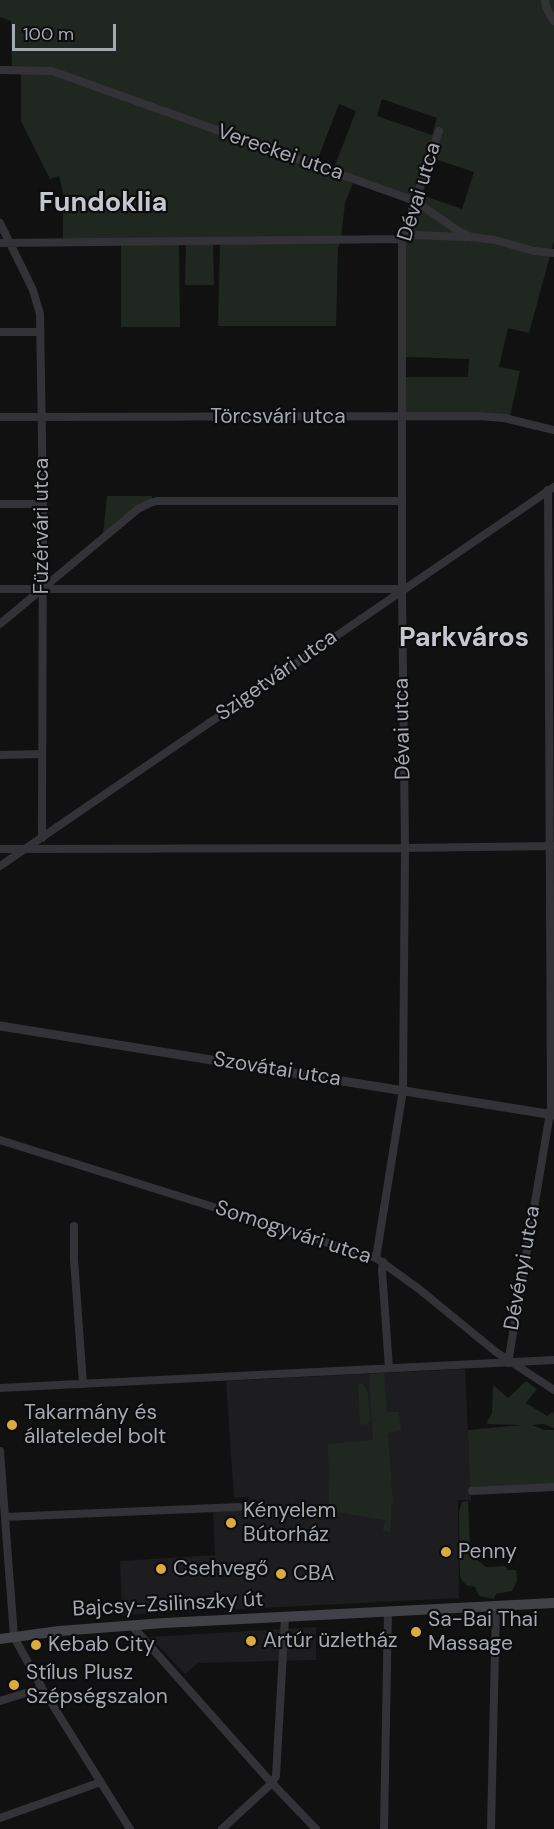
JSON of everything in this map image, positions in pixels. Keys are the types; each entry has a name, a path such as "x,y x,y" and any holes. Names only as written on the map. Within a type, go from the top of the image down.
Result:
{"main road":[{"name":"Bajcsy-Zsilinszky út","path":"0,1639 59,1631 133,1626 554,1603"}],"street":[{"path":"545,0 546,7 554,21"},
{"name":"Vereckei utca","path":"0,70 52,71 415,201 471,237 554,253"},
{"name":"Dévai utca","path":"389,1368 380,1260 403,1090 405,848 402,239 439,131"},
{"name":"Füzérvári utca","path":"0,223 38,301 43,504 42,838"},
{"path":"0,243 402,239 413,235 471,237"},
{"path":"0,332 40,332"},
{"name":"Törcsvári utca","path":"0,417 504,418 554,430"},
{"name":"Szigetvári utca","path":"0,866 551,489"},
{"name":"Dévényi utca","path":"510,1361 552,1114 551,489"},
{"path":"0,624 138,509 157,501 402,501"},
{"path":"0,504 43,504"},
{"path":"0,589 402,590"},
{"path":"0,755 42,754"},
{"path":"0,849 552,846"},
{"name":"Szovátai utca","path":"0,1026 552,1114"},
{"name":"Somogyvári utca","path":"0,1140 380,1260 484,1342 554,1390"},
{"path":"74,1226 82,1384"},
{"path":"0,1388 554,1360"},
{"path":"0,1450 14,1637 42,1688 130,1829"},
{"path":"472,1491 554,1487"},
{"path":"5,1518 239,1507"},
{"path":"491,1829 496,1606"},
{"path":"384,1829 388,1611"},
{"path":"222,1829 272,1783 278,1767 285,1617"},
{"path":"133,1626 272,1783 316,1829"},
{"path":"0,1701 42,1688"},
{"path":"0,1818 100,1782"}],"shaded area":[{"path":"0,0 554,0 554,241 529,333 508,328 499,367 520,371 510,416 406,415 406,377 468,377 469,359 406,357 405,242 417,205 353,183 345,203 338,248 336,326 218,326 220,244 213,244 214,285 185,285 186,245 179,245 180,327 121,327 121,241 63,240 63,192 59,176 50,179 21,121 21,72 0,72 0,66 12,66 11,21 0,17","holes":["382,99 437,118 432,135 377,116","339,104 356,111 334,168 317,161","435,159 474,172 462,209 422,195"]},
{"path":"107,496 152,496 152,500 103,534"},
{"path":"465,1369 471,1500 458,1500 459,1598 122,1615 120,1561 215,1555 213,1512 249,1510 249,1497 234,1498 226,1381"},
{"path":"384,1373 387,1412 399,1412 401,1431 388,1433 393,1504 391,1505 391,1532 383,1531 385,1520 329,1511 328,1444 373,1440 369,1374"},
{"path":"526,1381 537,1389 526,1403 547,1416 553,1412 554,1414 554,1428 544,1424 532,1425 544,1430 554,1430 554,1484 470,1489 468,1430 522,1425 488,1424 487,1422 492,1413 493,1385 508,1398"},
{"path":"358,1383 364,1385 368,1393 370,1421 364,1425 360,1423"},
{"path":"468,1501 470,1546 476,1553 477,1560 486,1567 505,1566 507,1570 516,1570 517,1581 512,1591 496,1594 494,1599 479,1596 475,1587 466,1585 460,1577 459,1512 462,1502"},
{"path":"316,1627 316,1660 198,1663 185,1674 150,1637"}],"place":[{"name":"Takarmány és állateledel bolt","path":"12,1425"},
{"name":"Kényelem Bútorház","path":"231,1523"},
{"name":"Penny","path":"446,1552"},
{"name":"Csehvegő","path":"161,1569"},
{"name":"CBA","path":"281,1574"},
{"name":"Sa-Bai Thai Massage","path":"416,1632"},
{"name":"Artúr üzletház","path":"251,1641"},
{"name":"Kebab City","path":"36,1645"},
{"name":"Stílus Plusz Szépségszalon","path":"14,1685"}],"district":[{"name":"Fundoklia","path":"103,204"},
{"name":"Parkváros","path":"464,639"}]}
